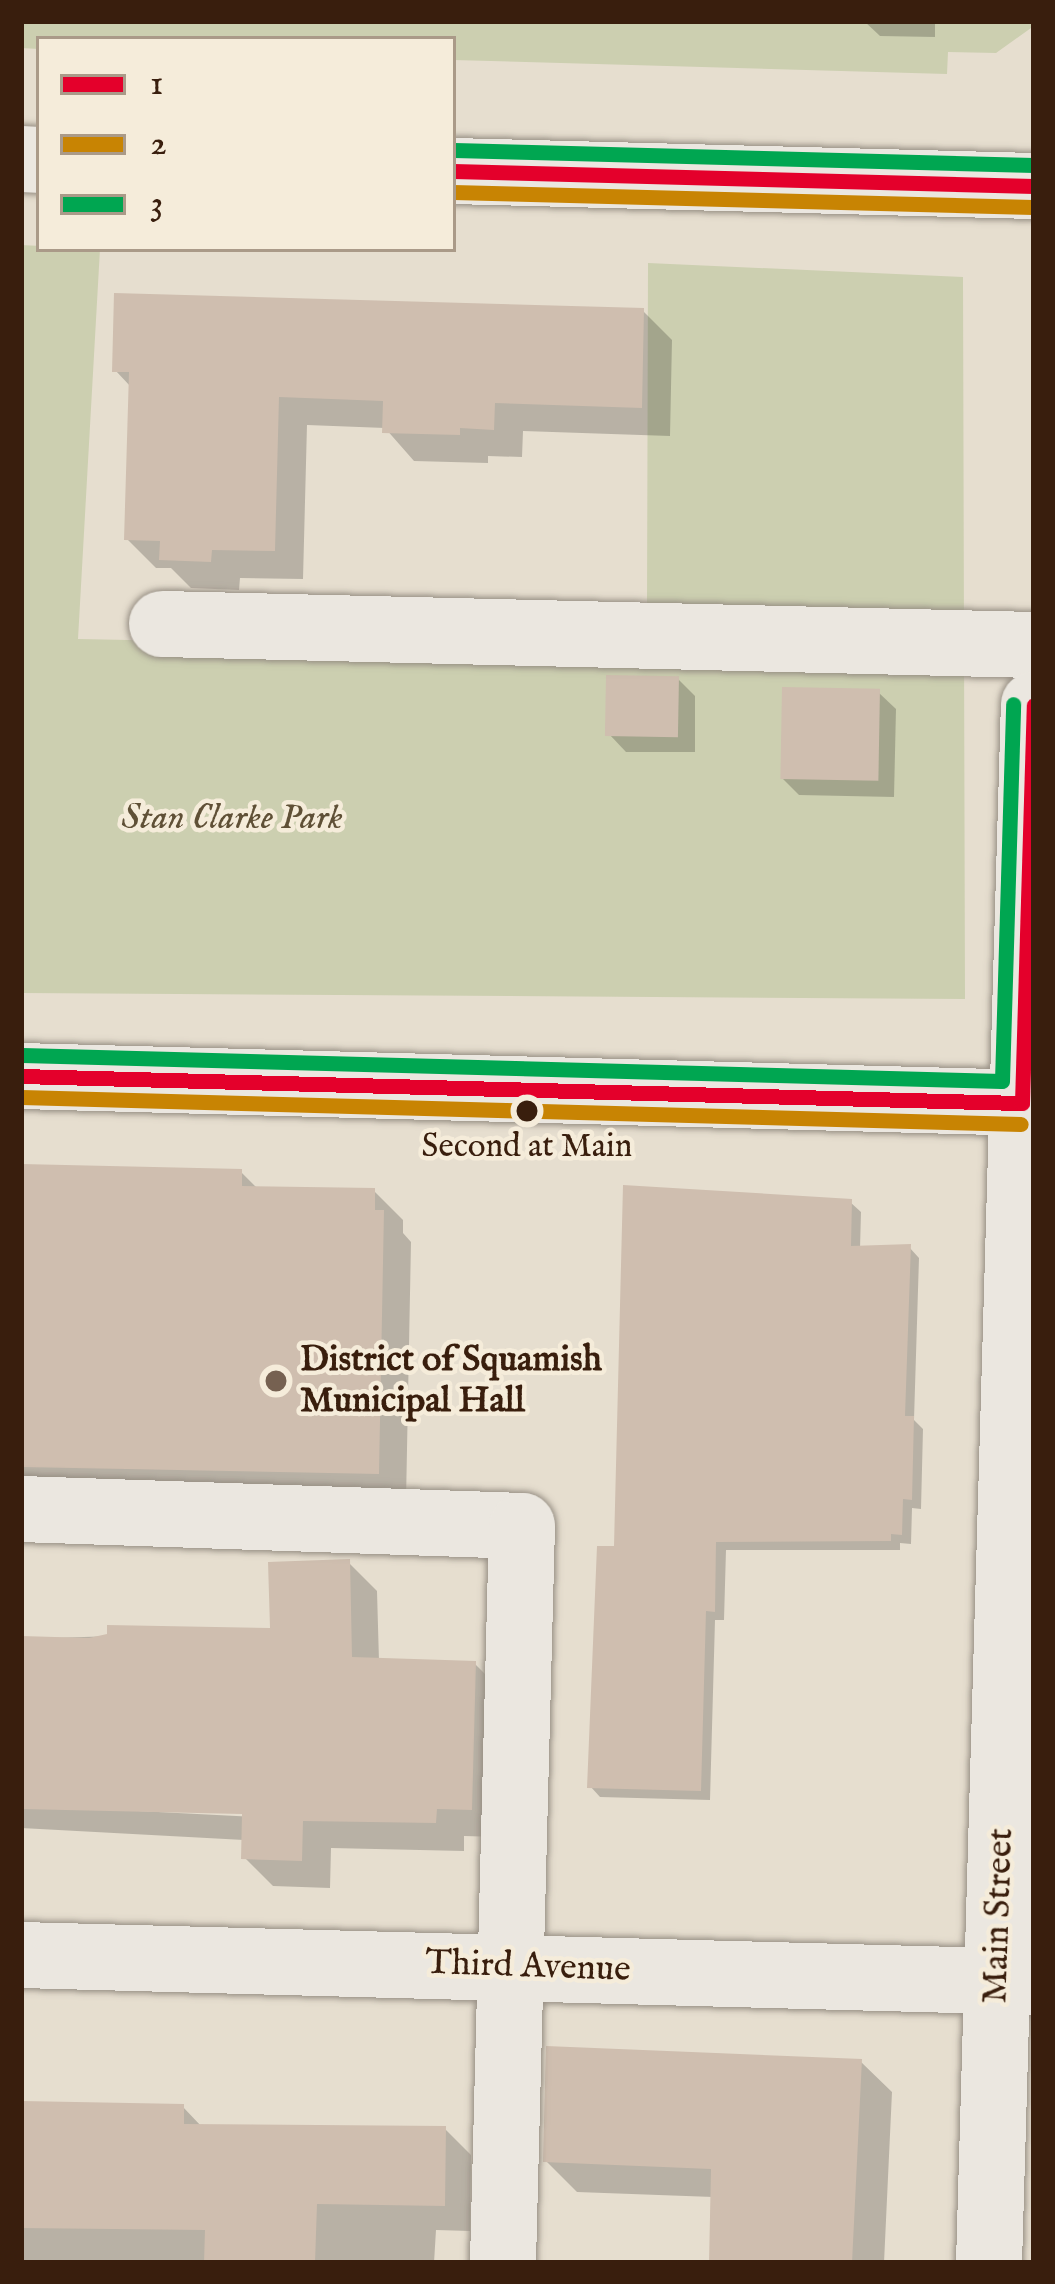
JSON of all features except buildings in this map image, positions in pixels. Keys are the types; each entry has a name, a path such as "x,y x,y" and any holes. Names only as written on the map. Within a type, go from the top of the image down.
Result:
{"street":[{"path":"456,170 1034,186"},
{"path":"162,624 1034,644"},
{"name":"Main Street","path":"989,2263 1016,1982 1034,705"},
{"path":"21,1076 1028,1103"},
{"path":"21,1509 522,1526 503,2263"},
{"name":"Third Avenue","path":"21,1955 1016,1982"}],"green space":[{"path":"21,21 1031,21 1031,28 996,53 948,52 947,74 456,60 456,36 36,36 36,49 21,48"},
{"name":"Stan Clarke Park","path":"21,245 36,246 36,252 100,252 78,639 594,649 647,607 648,263 963,277 965,999 21,993"}],"transit line":[{"name":"3","path":"456,150 1034,165"},
{"name":"1","path":"456,171 1034,186"},
{"name":"2","path":"456,192 1033,207"},
{"name":"3","path":"22,1055 1002,1081 1013,704"},
{"name":"1","path":"1022,1103 1034,705"},
{"name":"1","path":"21,1076 1022,1103"},
{"name":"2","path":"21,1097 1021,1124"}],"place":[{"name":"Second at Main","path":"527,1111"},
{"name":"District of Squamish Municipal Hall","path":"276,1381"}]}
